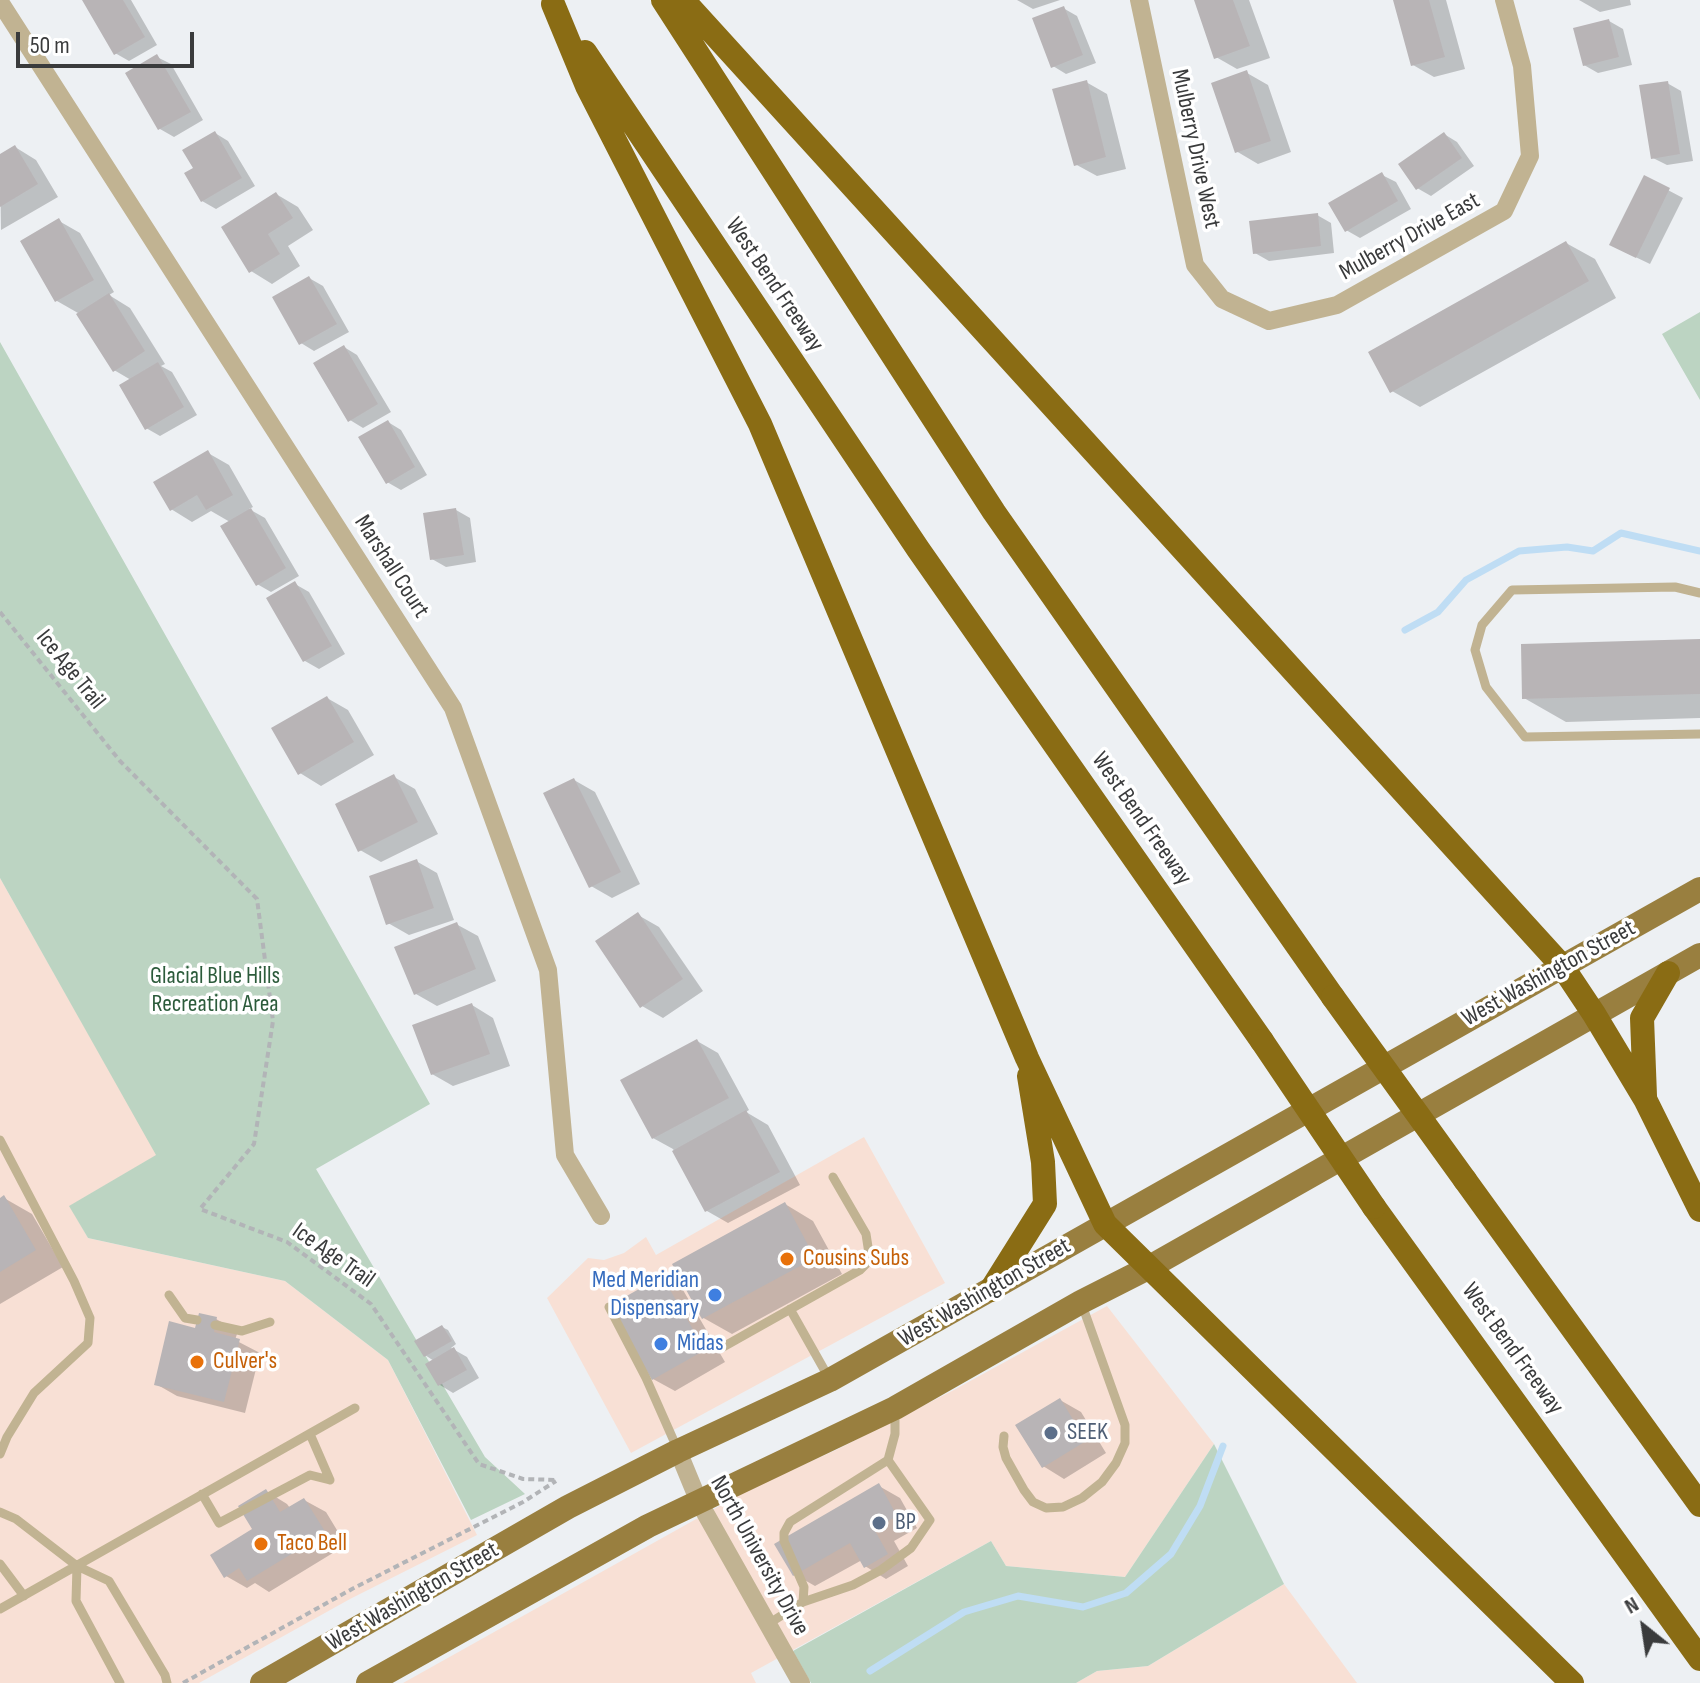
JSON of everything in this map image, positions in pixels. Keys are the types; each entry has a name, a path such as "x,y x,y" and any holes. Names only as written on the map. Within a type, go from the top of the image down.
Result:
{"highway":[{"path":"663,0 994,512 1333,997 1700,1505"},
{"path":"683,0 1562,966 1645,1099 1700,1210"},
{"path":"552,2 587,86 760,424 1027,1058 1105,1224 1572,1683"},
{"name":"West Bend Freeway","path":"552,2 909,537 1262,1041 1374,1207 1700,1659"},
{"path":"1645,1099 1642,1018 1668,973"},
{"path":"991,1290 1045,1204 1043,1162 1032,1108 1027,1058"}],"main road":[{"name":"West Washington Street","path":"262,1683 568,1507 678,1451 830,1380 1700,889"},
{"path":"368,1683 648,1526 895,1408 1700,955"}],"street":[{"name":"Mulberry Drive West","path":"1139,0 1195,265 1222,299"},
{"name":"Mulberry Drive East","path":"1222,299 1269,321 1337,305 1504,211 1530,156 1522,66 1504,0"},
{"name":"Marshall Court","path":"0,2 453,708 548,970 565,1155 601,1216"},
{"name":"North University Drive","path":"678,1451 699,1502 801,1683"}],"lane":[{"path":"1700,593 1675,587 1512,590 1482,625 1475,650 1486,687 1525,737 1700,734"},
{"path":"0,1140 74,1281 90,1318 88,1343 34,1393 0,1454"},
{"path":"723,1347 860,1270 870,1260 866,1234 833,1177"},
{"path":"169,1295 185,1318 197,1320"},
{"path":"1004,1436 1006,1458 1024,1490 1033,1502 1046,1508 1063,1507 1082,1498 1102,1482 1116,1463 1125,1443 1125,1425 1081,1302"},
{"path":"609,1307 646,1378 678,1451"},
{"path":"790,1309 830,1380"},
{"path":"215,1325 242,1331 270,1322"},
{"path":"0,1609 355,1408"},
{"path":"803,1602 804,1587 784,1541 784,1533 790,1522 888,1460 895,1434 895,1408"},
{"path":"202,1494 219,1523 310,1475 330,1480 310,1434"},
{"path":"768,1624 803,1602 853,1585 881,1570 911,1548 930,1520 888,1460"},
{"path":"0,1512 16,1519 77,1566 109,1581 167,1683"},
{"path":"0,1564 24,1596"},
{"path":"77,1566 76,1601 120,1683"}],"path":[{"name":"Ice Age Trail","path":"0,612 120,761 257,899 273,1021 254,1144 200,1209 287,1242 371,1304 479,1464 523,1479 558,1480 523,1502 378,1574 183,1683"}],"shaded area":[{"path":"0,878 157,1155 70,1206 88,1238 285,1281 388,1360 477,1535 350,1599 199,1683 0,1683"},
{"path":"864,1137 945,1283 631,1453 547,1298 588,1258 604,1260 624,1253 646,1237 656,1255"},
{"path":"1107,1306 1214,1444 1125,1577 1006,1566 991,1541 751,1673 756,1683 403,1683 748,1490 836,1450 952,1391"},
{"path":"1284,1584 1357,1683 1076,1683 1097,1671 1148,1666"}],"green space":[{"path":"1700,312 1700,400 1662,334"},
{"name":"Glacial Blue Hills Recreation Area","path":"0,342 430,1104 316,1169 485,1457 525,1494 471,1520 388,1360 285,1281 88,1238 69,1206 156,1155 0,878"},
{"path":"1214,1444 1284,1584 1148,1666 1097,1671 1076,1683 811,1683 793,1651 991,1541 1006,1566 1125,1577"}],"building":[{"path":"82,0 123,0 145,37 114,55"},
{"path":"1194,0 1233,0 1250,46 1214,59"},
{"path":"1393,0 1429,0 1445,57 1411,66"},
{"path":"1064,6 1083,55 1051,68 1032,18"},
{"path":"1609,19 1619,57 1583,66 1573,28"},
{"path":"157,54 191,112 158,130 125,73"},
{"path":"1247,70 1271,141 1235,153 1211,83"},
{"path":"1087,80 1106,157 1074,166 1052,89"},
{"path":"1668,81 1680,154 1651,159 1639,85"},
{"path":"215,131 242,178 201,202 184,173 193,168 182,150"},
{"path":"1444,132 1462,158 1416,190 1398,164"},
{"path":"15,145 38,184 0,207 0,154"},
{"path":"1382,172 1398,201 1345,232 1328,203"},
{"path":"1644,175 1670,188 1636,258 1609,245"},
{"path":"276,192 293,218 268,234 280,254 249,273 221,227"},
{"path":"1318,213 1321,246 1253,254 1249,221"},
{"path":"59,218 94,280 55,302 20,241"},
{"path":"1566,241 1589,281 1390,393 1368,352"},
{"path":"309,276 337,324 299,345 272,297"},
{"path":"109,293 145,351 113,372 76,314"},
{"path":"344,345 378,404 348,422 313,363"},
{"path":"158,362 184,407 145,430 119,385"},
{"path":"388,420 415,467 386,484 358,437"},
{"path":"208,450 233,495 206,510 197,495 170,511 153,482"},
{"path":"251,508 286,568 256,586 220,526"},
{"path":"456,508 464,555 430,560 423,513"},
{"path":"295,581 332,646 303,662 266,598"},
{"path":"1700,639 1700,694 1522,699 1521,644"},
{"path":"327,696 354,742 298,775 271,728"},
{"path":"394,774 418,822 358,852 335,804"},
{"path":"574,778 621,872 589,888 543,793"},
{"path":"417,859 434,908 386,925 369,876"},
{"path":"638,912 683,979 640,1008 595,941"},
{"path":"457,922 476,969 414,995 394,947"},
{"path":"472,1003 490,1054 431,1075 412,1025"},
{"path":"697,1039 729,1098 652,1139 620,1080"},
{"path":"746,1110 780,1172 705,1212 672,1151"},
{"path":"4,1195 36,1250 0,1272 0,1198"},
{"path":"785,1202 815,1258 702,1319 672,1264"},
{"path":"662,1276 705,1350 652,1380 609,1306"},
{"name":"Culver's","path":"199,1313 217,1317 214,1332 240,1339 224,1402 154,1385 169,1321 195,1328"},
{"path":"442,1325 452,1341 424,1357 414,1341"},
{"path":"454,1347 467,1370 438,1386 425,1364"},
{"name":"SEEK","path":"1060,1398 1086,1441 1042,1468 1015,1425"},
{"path":"879,1483 897,1516 874,1529 888,1554 864,1568 850,1543 793,1576 774,1544"},
{"path":"266,1489 280,1512 304,1498 326,1533 247,1581 239,1568 224,1578 210,1555 252,1529 238,1506"}],"waterway":[{"path":"1405,630 1438,612 1466,580 1519,551 1567,547 1593,551 1621,533 1700,551"},
{"path":"870,1671 964,1612 1018,1596 1083,1607 1126,1593 1171,1554 1200,1506 1223,1446"}],"place":[{"name":"Cousins Subs","path":"787,1259"},
{"name":"Med Meridian Dispensary","path":"715,1295"},
{"name":"Midas","path":"661,1344"},
{"name":"Culver's","path":"197,1362"},
{"name":"SEEK","path":"1051,1433"},
{"name":"BP","path":"879,1523"},
{"name":"Taco Bell","path":"261,1544"}]}
